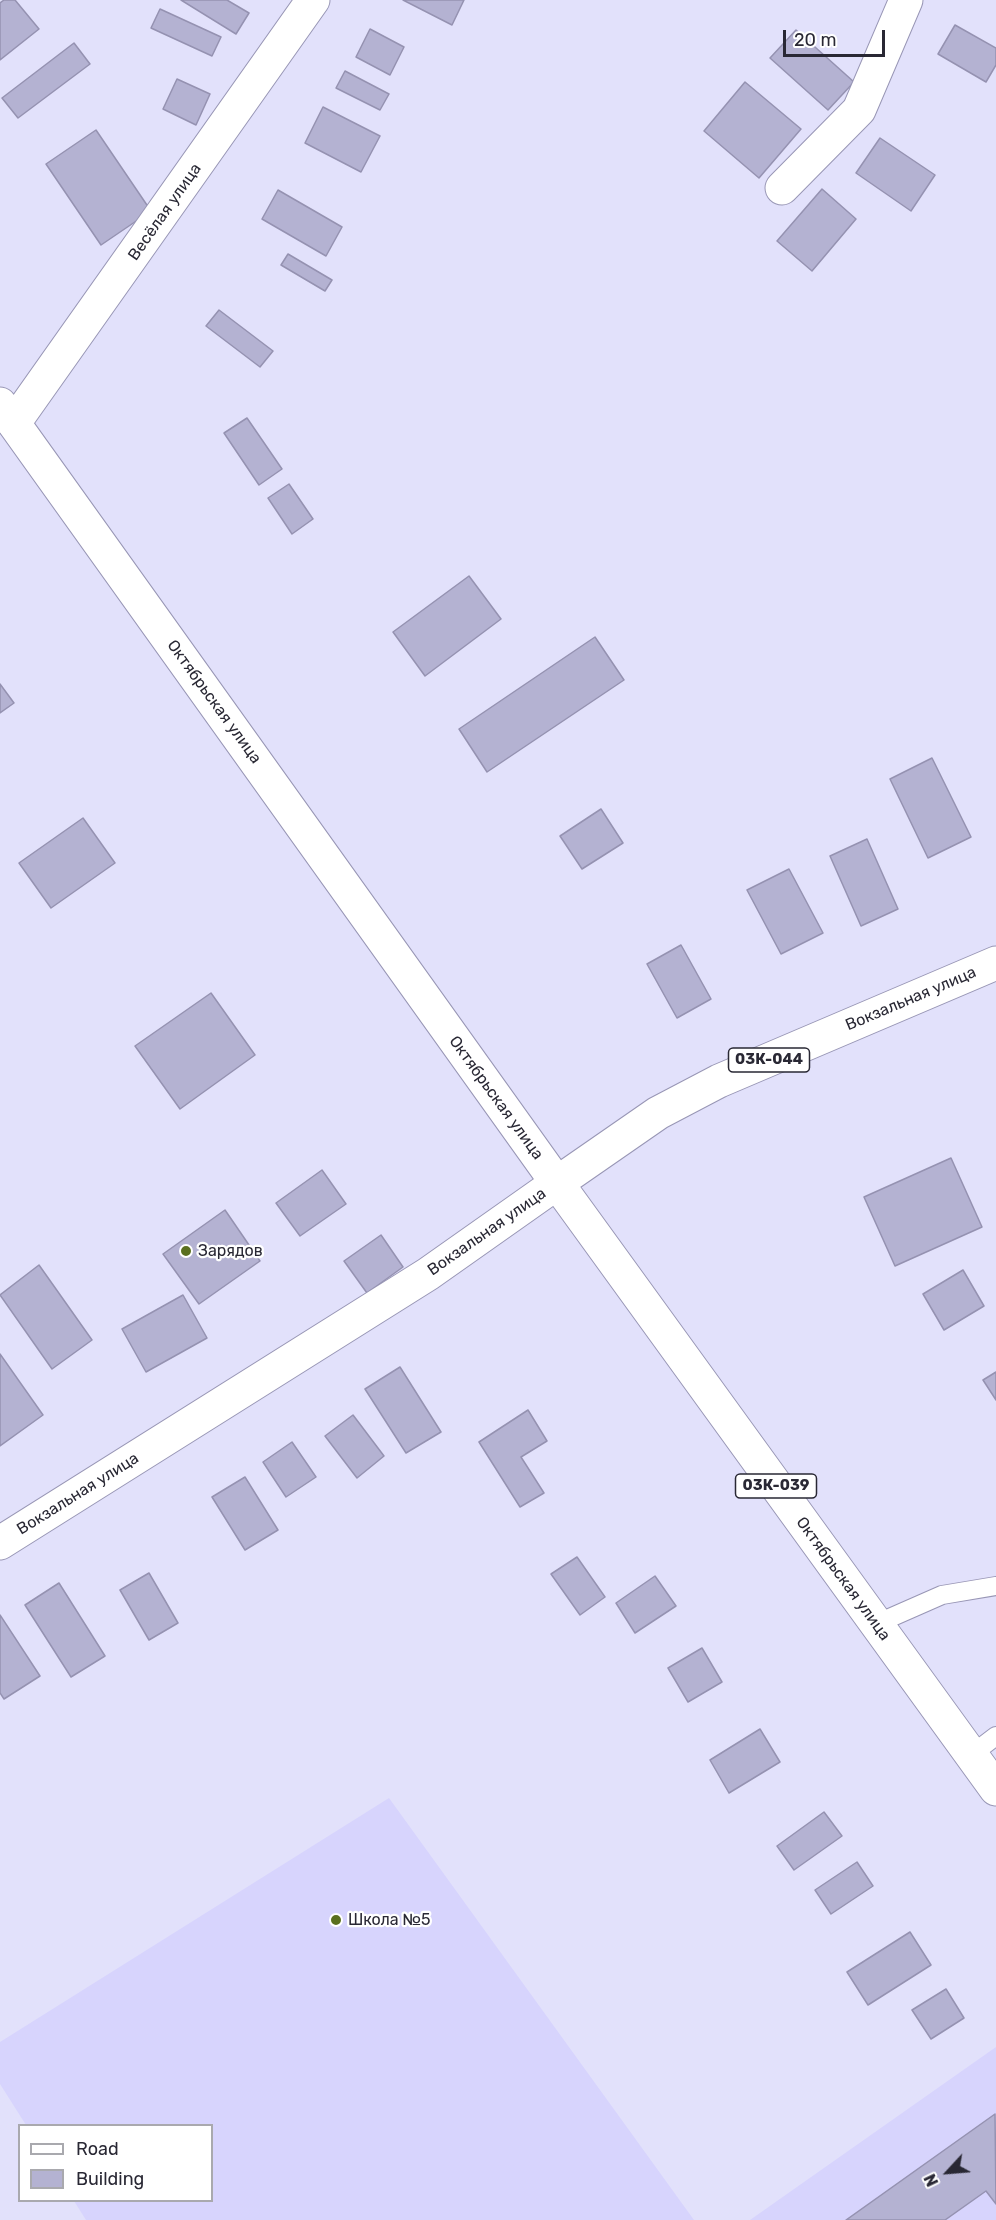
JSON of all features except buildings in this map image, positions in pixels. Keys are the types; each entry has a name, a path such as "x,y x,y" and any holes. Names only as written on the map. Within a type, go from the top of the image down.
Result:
{"main road":[{"name":"Весёлая улица","path":"7,413 182,188 313,0"},
{"path":"782,188 859,111 906,0"},
{"name":"Октябрьская улица","path":"7,413 557,1183 876,1624 984,1745 996,1788"},
{"name":"Вокзальная улица","path":"0,1542 428,1274 658,1113 719,1081 996,963"}],"lane":[{"path":"876,1624 942,1595 996,1586"}],"shaded area":[{"name":"Школа №5","path":"389,1798 694,2220 86,2220 75,2202 213,2202 213,2124 25,2124 0,2084 0,2042"},
{"path":"996,2047 996,2220 750,2220"}],"place":[{"name":"Зарядов","path":"186,1251"},
{"name":"Школа №5","path":"336,1920"}]}
